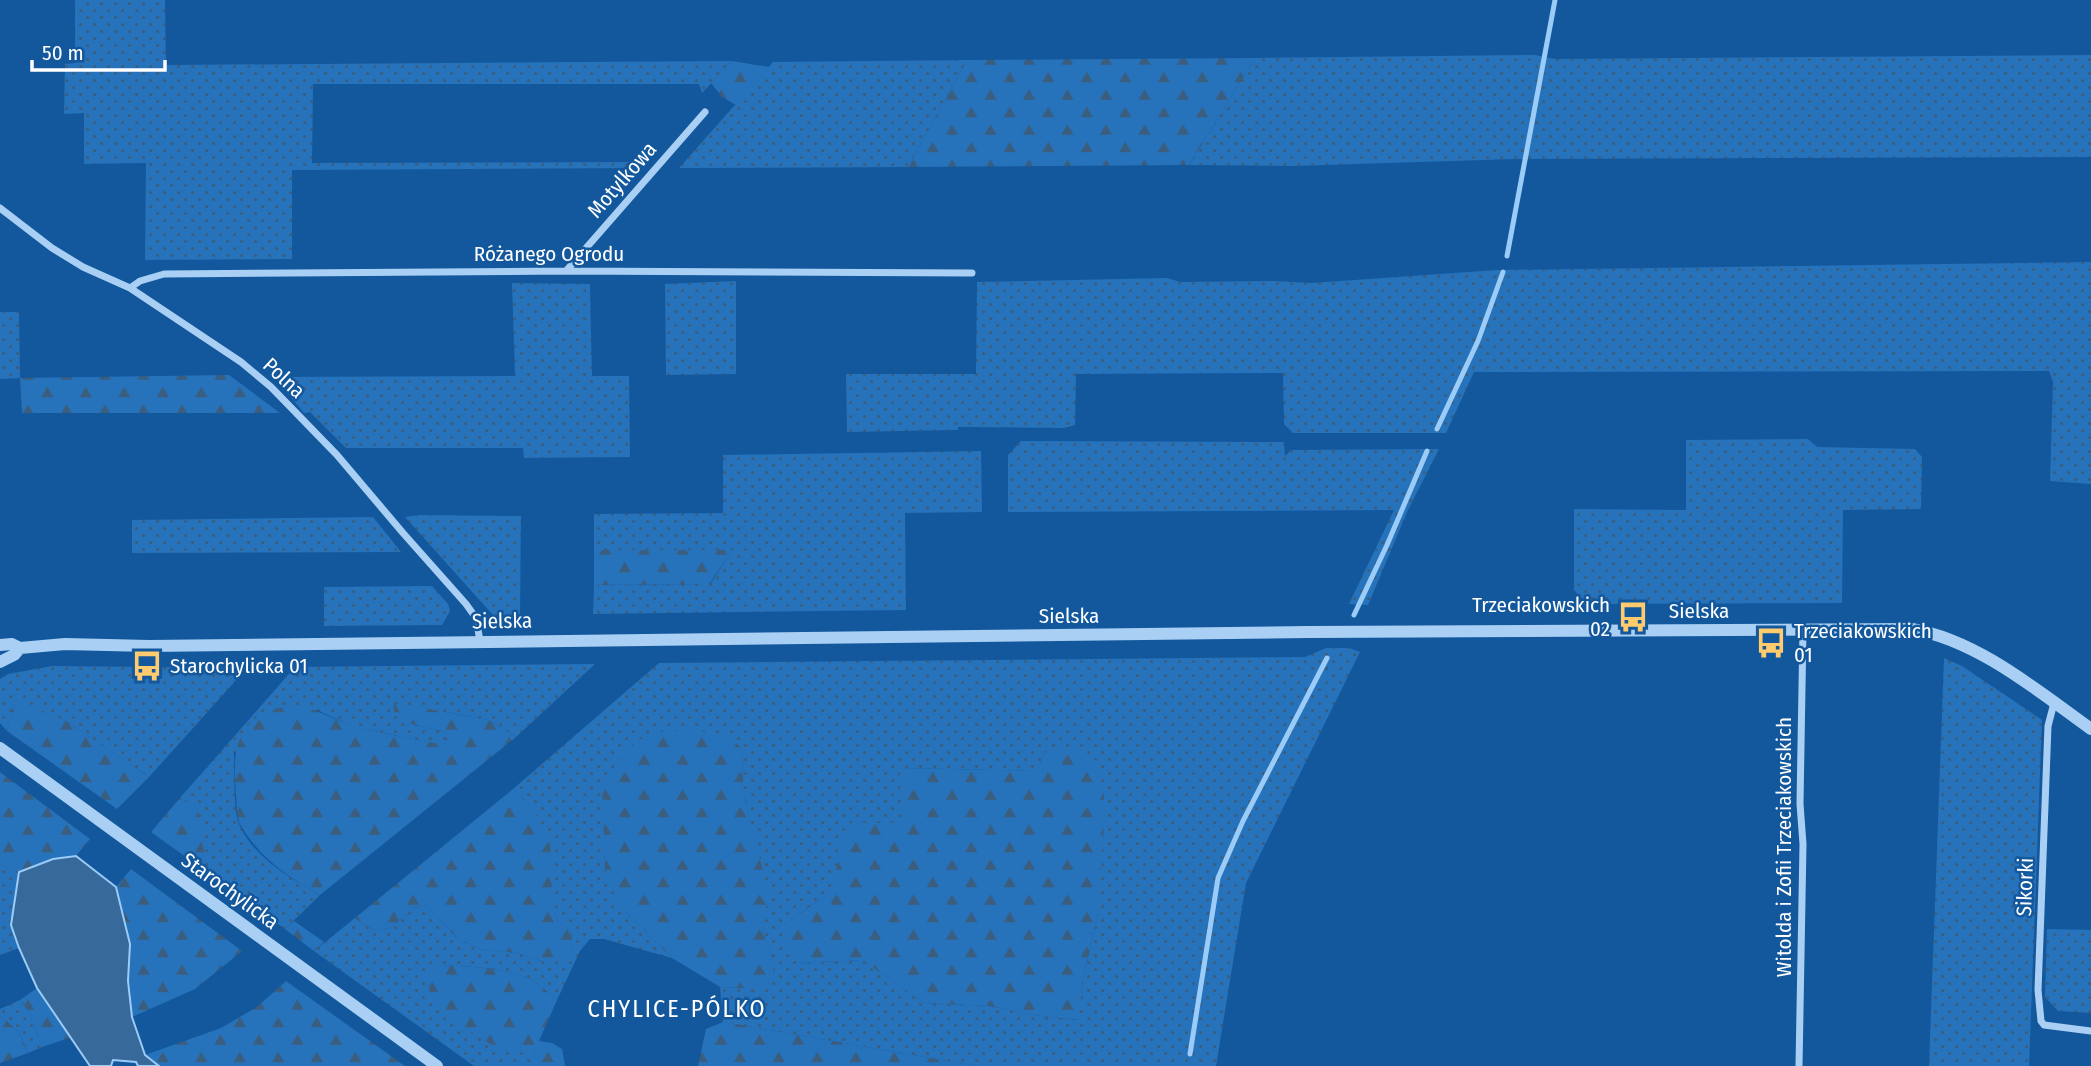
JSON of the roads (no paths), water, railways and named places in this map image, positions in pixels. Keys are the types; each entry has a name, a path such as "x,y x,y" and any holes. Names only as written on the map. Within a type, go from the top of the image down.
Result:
{"street":[{"name":"Motylkowa","path":"566,271 705,112"},
{"name":"Polna","path":"0,208 52,248 83,267 130,288 242,362 271,387 337,454 466,604 476,618 480,641"},
{"name":"Różanego Ogrodu","path":"130,288 140,281 164,274 566,271 972,273"},
{"name":"Witolda i Zofii Trzeciakowskich","path":"1799,1066 1804,629"},
{"name":"Sielska","path":"0,645 12,644 20,648 65,644 149,646 1912,629 1942,635 1982,654 2091,729"},
{"name":"Sielska","path":"0,662 14,656 20,648"},
{"name":"Sikorki","path":"2054,703 2048,726 2038,990 2040,1015 2045,1026 2091,1031"},
{"name":"Starochylicka","path":"0,748 437,1066"}],"waterway":[{"path":"1507,256 1555,0"},
{"path":"1437,429 1478,341 1503,272"},
{"path":"1354,615 1427,451"},
{"path":"1190,1054 1218,878 1243,821 1327,658"}],"place":[{"name":"Trzeciakowskich 02","path":"1633,617"},
{"name":"Trzeciakowskich 01","path":"1771,643"},
{"name":"Starochylicka 01","path":"147,666"}],"district":[{"name":"CHYLICE-PÓLKO","path":"677,1009"}]}
